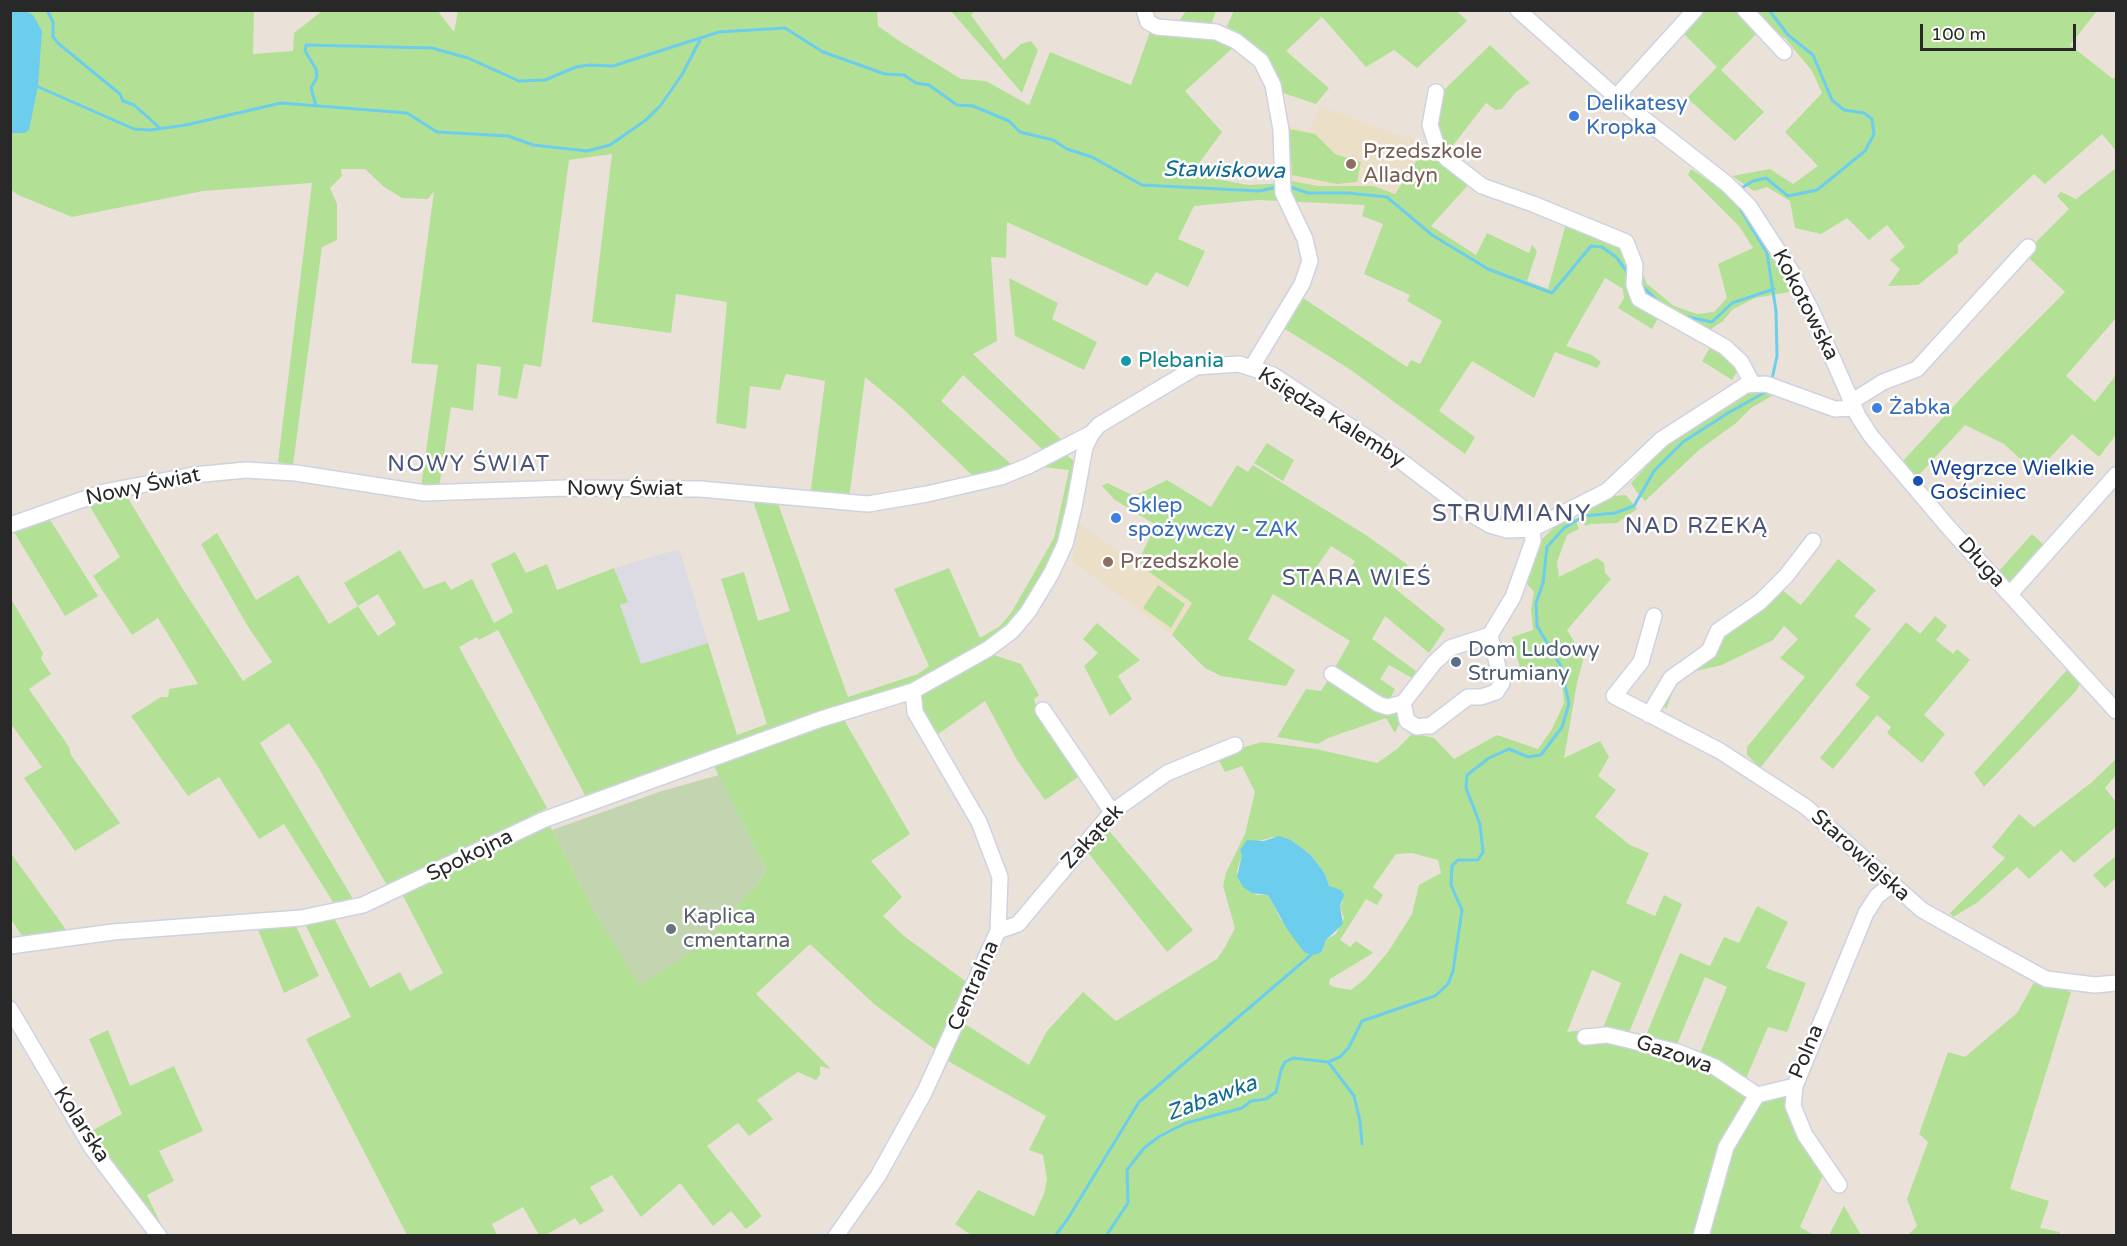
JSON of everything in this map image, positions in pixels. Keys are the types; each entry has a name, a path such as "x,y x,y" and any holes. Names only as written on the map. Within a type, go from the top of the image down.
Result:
{"street":[{"path":"1143,10 1148,22 1157,27 1216,32 1244,45 1261,60 1272,80 1278,108 1283,187 1305,239 1310,261 1302,284 1252,367"},
{"name":"Kokotowska","path":"1518,10 1616,97 1727,184 1745,202 1780,252 1813,314 1852,405"},
{"path":"1745,10 1784,52"},
{"path":"1616,97 1690,12"},
{"path":"1436,92 1430,125 1437,147 1446,158 1482,186 1626,242 1635,265 1634,278 1639,299 1725,347 1741,362 1752,383 1778,387 1840,410 1852,405 1883,382 1917,369 2028,247"},
{"name":"Księdza Kalemby","path":"1092,433 1099,425 1196,367 1227,363 1252,367 1273,375 1373,441 1481,521 1507,530 1532,529 1607,491 1662,439 1731,392 1752,383"},
{"name":"Długa","path":"1852,405 1886,455 2116,711"},
{"path":"913,691 988,649 1012,631 1028,612 1051,574 1065,544 1085,447 1092,433"},
{"name":"Nowy Świat","path":"10,525 104,492 193,475 246,470 296,473 425,494 565,488 700,489 868,504 927,494 1001,477 1028,466 1092,433"},
{"path":"2010,594 2116,475"},
{"path":"1332,674 1378,704 1387,707 1403,703 1434,663 1450,648 1490,635 1513,597 1533,541 1532,529"},
{"path":"1649,715 1671,678 1709,651 1718,631 1760,602 1786,576 1813,541"},
{"name":"Starowiejska","path":"1654,616 1641,662 1614,696 1720,751 1806,807 1922,910 2046,979 2095,985 2116,983"},
{"path":"1403,703 1407,721 1417,727 1430,726 1468,697 1481,697 1496,692 1503,683 1490,635"},
{"name":"Centralna","path":"836,1236 878,1176 924,1093 998,932 1000,877 980,822 915,712 913,691"},
{"name":"Spokojna","path":"10,946 113,932 301,918 363,905 543,820 821,719 913,691"},
{"path":"1043,710 1112,812"},
{"name":"Zakątek","path":"998,932 1018,924 1112,812 1167,773 1235,745"},
{"name":"Polna","path":"1757,1095 1795,1086 1866,913 1877,896 1893,884"},
{"name":"Kolarska","path":"10,1009 92,1148 159,1236"},
{"name":"Gazowa","path":"1585,1037 1607,1035 1678,1052 1715,1067 1757,1095"},
{"path":"1795,1086 1793,1106 1805,1135 1839,1185"},
{"path":"1701,1236 1726,1147 1757,1095"}],"shaded area":[{"name":"Przedszkole Alladyn","path":"1320,106 1406,138 1411,137 1425,148 1395,195 1362,186 1318,186 1287,180 1284,123 1310,131"},
{"path":"1078,523 1193,603 1172,635 1072,561"},
{"path":"679,549 708,643 641,664 620,605 628,602 614,568"}],"green space":[{"path":"1234,10 1456,10 1467,21 1417,68 1394,50 1366,67 1322,17 1286,51 1329,88 1316,104 1280,92 1225,31"},
{"path":"1740,10 1759,31 1721,70 1764,112 1735,141 1687,98 1717,67 1680,30 1700,11"},
{"path":"10,11 254,11 253,54 293,51 294,33 322,11 438,11 454,32 458,11 877,11 878,26 901,42 961,79 986,81 1029,105 1050,52 1131,85 1151,29 1200,35 1235,46 1185,91 1222,132 1191,174 1248,185 1287,183 1287,180 1318,186 1373,186 1395,194 1425,148 1429,158 1434,161 1438,156 1470,183 1431,226 1476,255 1487,233 1529,253 1532,245 1537,251 1527,281 1548,289 1567,220 1624,244 1632,269 1658,318 1652,329 1618,308 1624,298 1623,289 1605,278 1566,346 1592,355 1601,362 1597,368 1555,352 1534,398 1472,361 1439,411 1475,437 1465,454 1351,370 1280,326 1300,296 1407,367 1411,360 1420,364 1442,321 1407,301 1410,295 1364,274 1383,224 1362,216 1365,205 1258,200 1194,206 1178,239 1205,251 1188,287 1156,272 1147,286 1007,222 1006,258 991,257 997,341 973,354 1063,441 1047,450 1042,449 963,375 941,401 1013,466 975,478 902,408 865,377 849,499 810,496 825,381 786,374 780,390 750,386 746,429 716,423 727,302 676,294 671,333 592,322 612,154 569,160 541,367 524,364 517,399 498,395 501,367 477,364 473,411 451,407 439,488 421,487 438,365 411,363 434,191 428,199 402,198 384,187 365,169 341,169 342,176 330,188 337,204 337,240 322,247 293,465 278,462 312,183 203,191 72,217 18,195 10,189"},
{"path":"951,11 975,11 971,15 1004,60 1021,44 1031,41 1038,50 1022,93"},
{"path":"1186,11 1216,11 1210,27 1177,24"},
{"path":"1750,11 2097,11 2070,45 2113,79 2116,76 2116,151 2102,134 2045,184 2034,174 1958,245 1958,253 1918,285 1888,286 1900,269 1890,260 1905,247 1887,225 1869,240 1847,218 1821,234 1795,228 1790,201 1767,187 1754,191 1732,176 1770,169 1793,184 1818,166 1785,132 1822,93 1812,71 1785,38 1773,34"},
{"path":"1490,45 1530,83 1516,92 1502,109 1496,110 1486,103 1447,153 1436,129 1444,90"},
{"path":"1289,129 1315,134 1335,154 1361,162 1357,182 1337,184 1292,175"},
{"path":"2116,168 2116,318 2066,376 2095,402 2116,375 2116,435 2099,457 2072,434 2036,473 2004,444 1965,425 1917,477 1902,462 1977,381 2065,292 2027,256 2037,241 2069,209 2057,196 2061,192 2076,199"},
{"path":"1691,169 1728,194 1751,217 1795,291 1755,298 1733,309 1723,321 1707,332 1650,304 1641,288 1644,275 1646,283 1674,306 1697,314 1714,312 1727,298 1718,264 1753,248 1739,226 1688,175"},
{"path":"1009,278 1058,303 1052,319 1097,342 1084,370 1015,336"},
{"path":"1712,344 1741,365 1732,380 1702,361"},
{"path":"1755,391 1775,394 1751,408 1735,424 1700,449 1645,501 1631,483 1665,446 1741,397"},
{"path":"1267,443 1294,460 1283,481 1254,463"},
{"path":"1065,454 1074,461 1068,509 1058,540 1042,574 1019,613 998,636 914,683 587,799 498,630 479,640 477,637 459,647 547,808 468,850 388,887 315,762 289,723 260,743 353,899 333,902 284,824 259,839 219,777 188,796 131,716 161,697 168,697 169,689 198,684 158,618 132,635 93,576 120,557 88,503 126,495 184,591 243,681 272,662 247,625 201,544 217,533 256,600 298,575 329,624 358,606 344,583 400,550 424,589 445,581 451,590 472,579 494,623 513,612 491,564 515,552 526,573 547,564 557,590 614,568 628,602 620,605 641,664 708,643 737,735 767,724 721,579 744,572 758,621 790,611 752,498 777,501 848,697 918,674 929,666 894,589 949,568 980,638 1000,626 1011,613 1054,538 1069,470 1043,467","holes":["378,594 396,624 378,636 358,606"]},
{"path":"1237,465 1248,472 1253,465 1366,535 1408,565 1392,586 1445,629 1429,653 1385,616 1372,639 1416,671 1412,678 1389,665 1380,679 1395,689 1391,697 1399,702 1392,704 1333,671 1350,641 1273,594 1248,639 1295,670 1286,686 1221,676 1205,668 1172,635 1192,603 1137,563 1156,525 1115,500 1102,486 1107,483 1134,496 1167,480 1211,507","holes":["1331,546 1355,561 1339,587 1314,571"]},
{"path":"1626,495 1637,509 1617,523 1585,526 1580,511 1614,496"},
{"path":"1574,515 1579,529 1567,535 1557,562 1559,577 1597,558 1604,563 1605,573 1611,579 1567,630 1584,657 1577,683 1564,758 1600,741 1609,757 1598,776 1616,790 1595,817 1630,845 1649,853 1626,903 1655,916 1664,895 1682,904 1628,1035 1643,1048 1694,1064 1754,1097 1785,1090 1824,1173 1800,1227 1814,1235 971,1235 955,1224 978,1190 1034,1216 1044,1194 1047,1179 1043,1155 1029,1150 1046,1116 946,1060 965,1024 1029,1065 1047,1031 1083,992 1116,1021 1217,959 1225,947 1235,928 1223,886 1226,873 1245,834 1255,792 1242,766 1225,772 1216,755 1262,742 1316,749 1377,763 1397,749 1413,733 1434,738 1454,759 1497,735 1538,749 1552,729 1564,703 1562,683 1557,672 1524,683 1512,637 1533,630 1531,609 1534,592 1524,580 1540,541 1559,523","holes":["1274,837 1291,840 1311,855 1325,874 1329,886 1343,901 1340,906 1344,918 1336,934 1326,940 1322,951 1281,920 1268,895 1257,895 1239,882 1237,871 1242,855 1258,841","1412,853 1438,860 1441,873 1419,885 1412,914 1388,952 1366,978 1351,990 1333,987 1329,984 1330,979 1373,953 1356,941 1350,947 1340,940 1366,899 1377,905 1383,895 1373,887 1396,854","1592,970 1621,983 1603,1028 1567,1032"]},
{"path":"49,518 98,596 65,616 14,532 14,528"},
{"path":"2032,534 2046,547 2010,584 1999,571"},
{"path":"1838,559 1876,590 1854,616 1871,629 1760,768 1747,755 1747,747 1805,677 1780,658 1798,639 1784,626 1773,640 1722,665 1692,672 1675,687 1666,709 1661,702 1670,684 1723,632 1782,590 1801,605"},
{"path":"1158,585 1185,604 1171,628 1143,608"},
{"path":"11,599 43,653 41,659 51,674 29,689 69,747 71,755 120,823 75,851 24,778 42,767 11,724"},
{"path":"1935,616 1947,626 1936,640 1953,654 1957,649 1970,660 1924,715 1945,734 1922,763 1887,733 1891,727 1877,715 1833,769 1820,758 1870,697 1855,685 1906,622 1920,634"},
{"path":"1097,623 1140,660 1118,676 1132,699 1110,716 1084,666 1098,653 1083,639"},
{"path":"991,654 1021,664 1039,695 1034,699 1041,721 1050,729 1081,775 1045,800 1017,760 985,701 934,737 925,721 919,702 920,692"},
{"path":"2067,670 2080,684 2076,691 1984,787 1974,773"},
{"path":"1330,677 1398,709 1401,719 1395,733 1386,718 1328,738 1318,744 1277,737 1306,689 1321,691"},
{"path":"843,718 910,834 871,861 902,897 883,916 904,936 968,983 937,1051 874,1004 810,944 756,994 831,1069 820,1066 820,1075 816,1080 798,1072 757,1100 773,1119 749,1136 738,1123 707,1146 762,1216 746,1229 731,1211 713,1226 680,1183 641,1217 612,1175 590,1187 604,1211 580,1225 575,1218 546,1235 539,1235 523,1207 492,1224 497,1235 407,1235 306,1039 351,1017 303,920 333,916 370,988 400,972 410,991 443,973 402,894 549,824 599,920 703,944 759,882 766,870 714,766"},
{"path":"2116,759 2116,775 2105,788 2116,802 2116,827 2074,863 2061,850 2029,879 2017,867 1978,902 1953,917 1950,913 2005,858 1992,847 2019,814 2034,827 2092,782"},
{"path":"719,775 766,870 759,882 703,944 640,986 599,920 552,830 662,791"},
{"path":"1105,826 1193,930 1167,952 1085,849"},
{"path":"10,852 67,931 23,938 11,919"},
{"path":"2116,856 2116,878 2105,888 2093,875"},
{"path":"1757,906 1788,922 1766,968 1806,983 1787,1032 1768,1027 1745,1081 1699,1056 1727,987 1705,977 1675,1049 1644,1040 1680,953 1710,966 1724,937 1739,943"},
{"path":"295,924 319,976 284,993 256,925"},
{"path":"2036,979 2071,992 2010,1189 2049,1201 2040,1228 2060,1232 2059,1235 1908,1235 1917,1226 1907,1199 1928,1142 1919,1134 1948,1052 1965,1057 2017,1013"},
{"path":"108,1030 130,1086 174,1066 203,1131 159,1151 174,1181 147,1195 166,1235 86,1134 122,1114 89,1039"},
{"path":"1844,1206 1861,1235 1829,1235"}],"water":[{"path":"10,11 25,11 33,15 42,31 38,86 29,130 25,133 11,133"},
{"path":"1279,836 1291,840 1311,855 1325,874 1329,886 1341,890 1344,895 1340,906 1343,924 1326,940 1322,951 1318,954 1311,955 1304,952 1287,929 1268,895 1252,893 1243,887 1237,877 1242,855 1240,850 1247,840 1264,841"}],"waterway":[{"path":"47,10 53,22 53,37 59,44 120,94 123,101 134,105 160,128"},
{"name":"Zabawka","path":"1740,189 1753,181 1766,178 1788,196 1817,190 1865,151 1874,134 1872,119 1864,113 1844,110 1832,100 1813,55 1788,35 1769,10"},
{"name":"Stawiskowa","path":"316,106 311,88 317,77 316,69 305,51 306,45 432,48 468,58 519,81 545,80 576,67 613,66 719,32 785,28 823,52 885,74 904,75 916,83 929,85 957,105 973,106 1009,121 1020,132 1053,140 1067,149 1092,157 1142,185 1259,191 1278,187"},
{"path":"34,85 134,129 150,130 186,125 281,103 407,113 437,132 508,136 533,145 587,151 610,145 646,120 661,105 683,73 700,40"},
{"name":"Stawiskowa","path":"1287,186 1308,193 1348,193 1387,197 1432,235 1488,269 1552,293 1591,246 1602,247 1616,257 1628,273"},
{"name":"Zabawka","path":"1735,200 1767,253 1776,311 1777,356 1772,379"},
{"name":"Stawiskowa","path":"1642,286 1661,304"},
{"name":"Stawiskowa","path":"1683,316 1712,322 1732,303 1774,289"},
{"name":"Zabawka","path":"1106,1236 1128,1203 1127,1170 1144,1148 1160,1136 1186,1123 1242,1108 1251,1101 1266,1099 1276,1092 1285,1062 1293,1058 1328,1062 1340,1057 1349,1047 1362,1021 1435,996 1448,984 1453,971 1462,910 1451,885 1452,866 1458,860 1478,860 1483,852 1480,824 1466,788 1467,775 1489,758 1509,749 1528,757 1541,755 1562,727 1569,704 1561,666 1537,626 1536,603 1543,583 1547,547 1564,528 1584,516 1615,513 1634,506 1654,471 1683,442 1769,390"},
{"path":"1055,1236 1139,1102 1311,955"},
{"path":"1329,1063 1354,1096 1360,1121 1362,1144"}],"place":[{"name":"Delikatesy Kropka","path":"1574,116"},
{"name":"Przedszkole Alladyn","path":"1351,164"},
{"name":"Plebania","path":"1126,361"},
{"name":"Żabka","path":"1877,408"},
{"name":"Węgrzce Wielkie Gościniec","path":"1918,481"},
{"name":"Sklep spożywczy - ZAK","path":"1116,518"},
{"name":"Przedszkole","path":"1108,562"},
{"name":"Dom Ludowy Strumiany","path":"1456,662"},
{"name":"Kaplica cmentarna","path":"671,929"}],"district":[{"name":"NOWY ŚWIAT","path":"469,465"},
{"name":"STRUMIANY","path":"1512,515"},
{"name":"NAD RZEKĄ","path":"1697,527"},
{"name":"STARA WIEŚ","path":"1357,579"}]}
